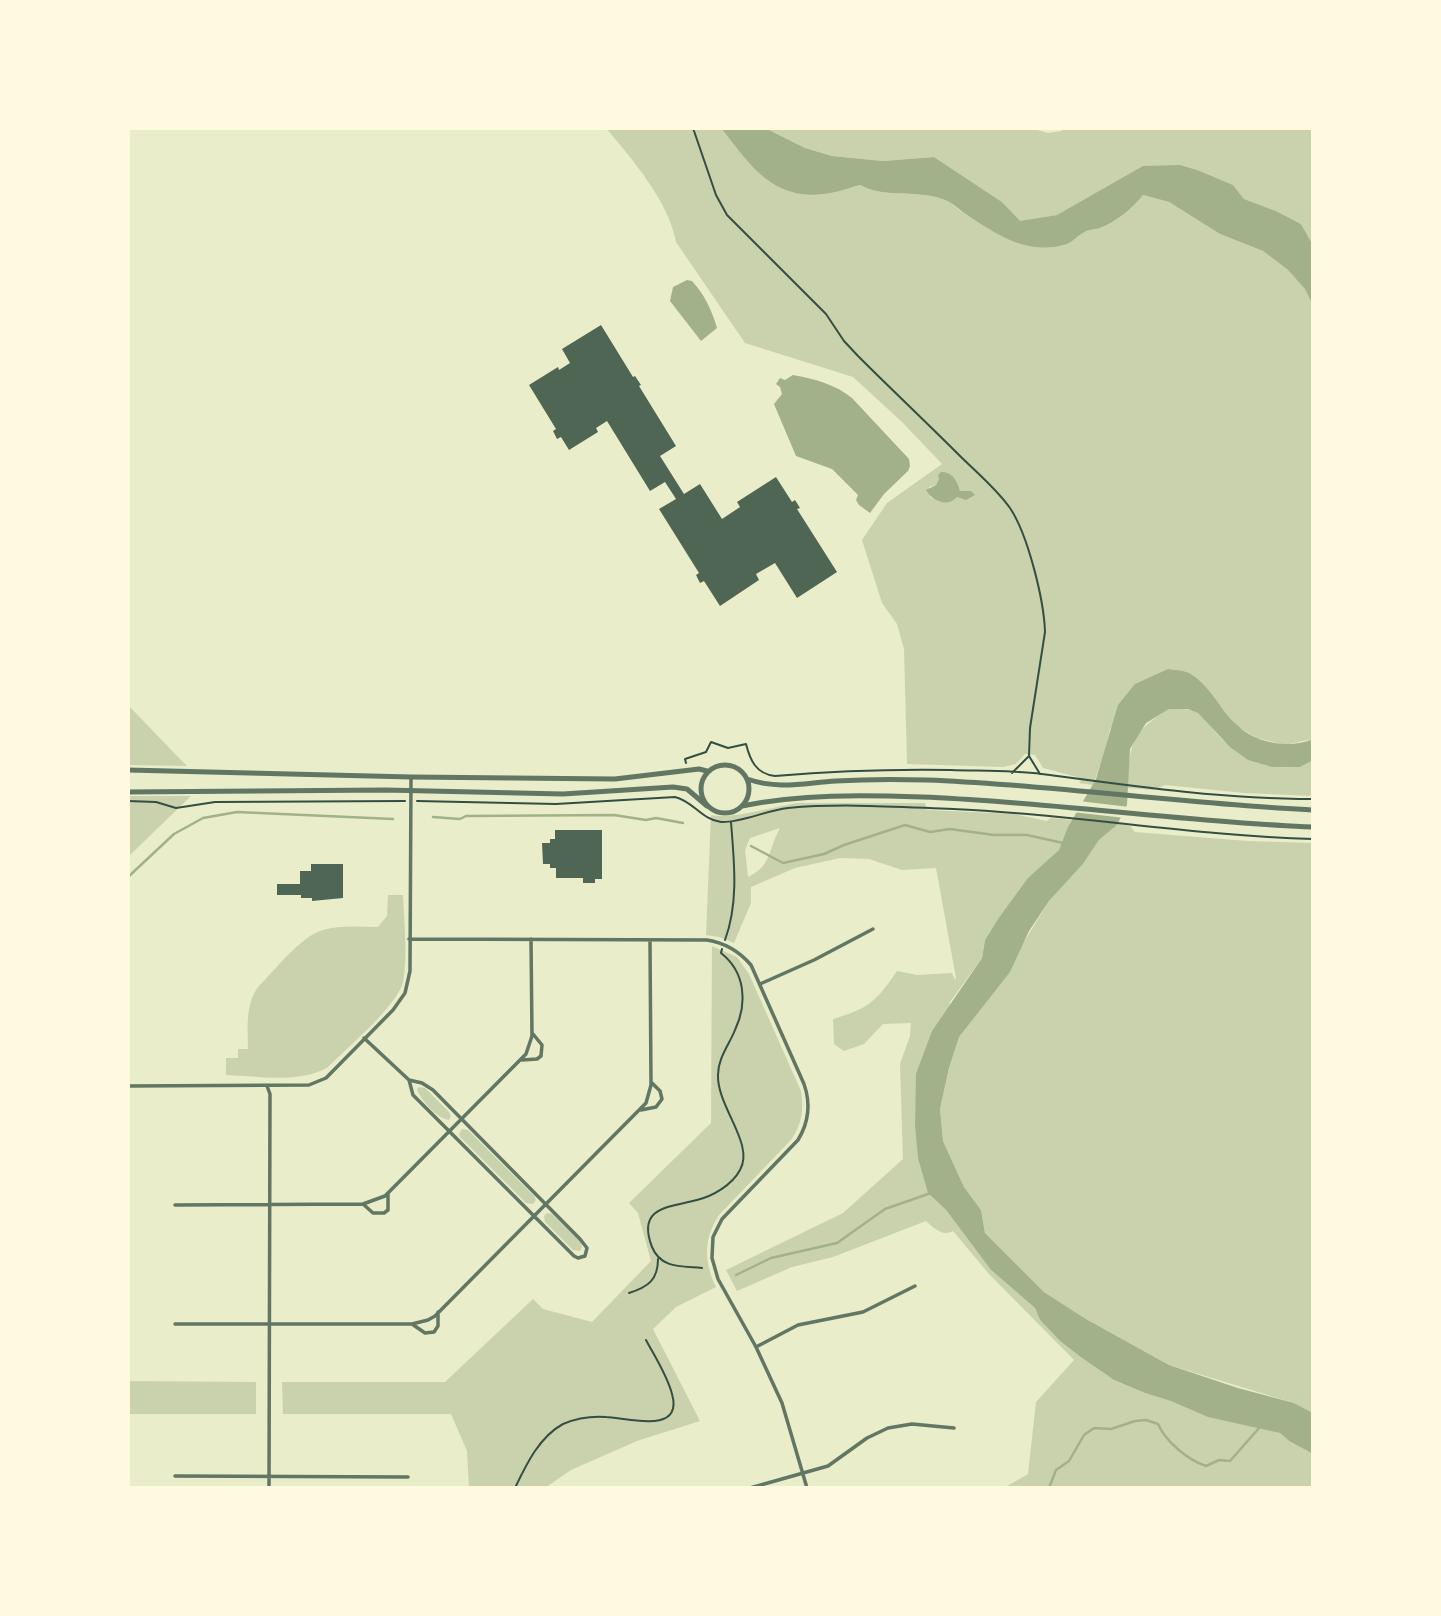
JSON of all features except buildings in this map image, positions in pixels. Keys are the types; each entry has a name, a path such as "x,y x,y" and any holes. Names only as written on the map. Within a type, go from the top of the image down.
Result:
{"street":[{"path":"707,806 700,788 702,779 707,771 725,764 742,771 747,779 749,789 742,806"},
{"path":"128,770 615,779 688,769 707,771"},
{"path":"128,1086 309,1085 326,1078 393,1010 405,993 410,971 411,777"},
{"path":"747,779 771,786 881,778 975,782 1074,789 1229,806 1313,810"},
{"path":"128,792 411,791 563,794 673,786 687,789 707,806 724,813 742,806 777,799 826,796 986,799 1249,825 1313,827"},
{"path":"761,984 873,929"},
{"path":"409,939 707,940 727,945 744,957 761,984 806,1090 808,1112 798,1140 728,1211 713,1237 712,1258 714,1269 787,1414 807,1488"},
{"path":"175,1205 363,1204 379,1200 522,1060 530,1047 531,939"},
{"path":"175,1324 412,1324 428,1320 438,1312 641,1110 649,1096 650,939"},
{"path":"522,1060 537,1059 541,1056 542,1045 532,1033"},
{"path":"364,1038 409,1080 426,1085 462,1120 585,1245 585,1256 574,1256 449,1132 413,1095 409,1080"},
{"path":"641,1110 656,1107 663,1099 660,1091 651,1082"},
{"path":"267,1086 270,1094 269,1488"},
{"path":"363,1204 373,1213 384,1213 389,1204 388,1193"},
{"path":"756,1348 798,1325 863,1312 915,1286"},
{"path":"412,1324 425,1333 434,1332 438,1326 438,1312"},
{"path":"750,1488 828,1466 867,1438 888,1428 912,1424 954,1428"},
{"path":"175,1476 408,1477"}],"path":[{"path":"693,128 716,195 727,215 826,314 858,356 994,489 1014,514 1045,619 1030,728 1029,756 1040,774"},
{"path":"688,769 685,759 706,752 711,742 728,748 746,744 754,765 775,776 881,769 1040,774 1157,789 1313,799"},
{"path":"1012,773 1029,756"},
{"path":"128,801 156,802 176,808 225,801 411,800 556,804 675,797 708,818 731,821 785,808 815,806 952,809 1052,815 1194,832 1313,839"},
{"path":"727,936 735,874 731,821"},
{"path":"629,1293 645,1287 655,1278 658,1258 649,1235 649,1225 654,1215 665,1206 699,1200 722,1189 737,1174 744,1159 743,1146 721,1099 718,1077 720,1063 740,1015 742,989 734,965 721,953"},
{"path":"658,1258 674,1267 702,1268"},
{"path":"515,1488 536,1450 561,1426 591,1417 614,1417 647,1423 655,1422 668,1414 672,1408 673,1395 646,1340"}],"shaded area":[{"path":"606,128 721,128 752,165 778,187 811,194 860,185 880,192 935,197 949,202 999,234 1012,240 1040,246 1067,243 1087,231 1098,229 1123,214 1143,195 1169,202 1220,234 1263,251 1288,270 1306,289 1313,305 1313,739 1284,745 1257,738 1238,727 1187,672 1168,669 1110,729 1093,785 1079,783 1082,779 1043,768 1035,755 1025,754 1016,764 1003,767 907,764 904,649 897,624 882,603 862,540 887,503 942,464 853,377 745,343 676,242 658,197","holes":["939,479 958,485 960,491 971,491 939,502 930,497 929,487 936,485"]},
{"path":"721,128 765,128 805,148 832,156 883,161 934,157 1002,202 1020,221 1057,215 1143,166 1180,165 1233,185 1244,199 1301,224 1313,245 1313,305 1305,289 1288,270 1263,251 1220,234 1169,202 1143,195 1118,219 1087,231 1067,244 1053,247 1027,245 1002,236 951,203 935,197 880,192 860,185 823,194 789,191 763,177"},
{"path":"765,128 1031,128 1048,133 1064,128 1313,128 1313,245 1301,224 1244,199 1233,185 1200,171 1078,204 1057,215 1020,222 1002,202 934,157 883,161 832,156 805,148"},
{"path":"687,280 692,281 704,297 717,328 701,341 670,301 673,287"},
{"path":"793,375 824,383 852,398 909,459 908,471 884,494 870,513 859,505 856,500 858,495 832,469 796,456 774,404 782,394 776,384 780,378 785,380"},
{"path":"941,472 954,478 960,491 971,491 975,495 966,500 957,497 944,503 936,500 926,490 936,485"},
{"path":"1168,669 1187,672 1197,678 1231,719 1254,737 1284,744 1313,739 1313,760 1300,767 1272,767 1248,760 1230,747 1198,713 1188,709 1169,709 1146,723 1130,749 1127,805 1117,825 1099,840 1083,864 1049,901 1029,931 1010,972 959,1037 940,1109 943,1141 964,1187 981,1210 985,1233 1044,1292 1086,1319 1169,1365 1294,1403 1313,1413 1313,1454 1280,1433 1208,1417 1145,1393 1114,1380 1082,1358 1060,1341 1040,1320 1035,1308 991,1270 946,1210 928,1193 918,1158 915,1125 916,1074 932,1031 982,958 985,940 998,919 1028,878 1059,850 1068,827 1096,779 1118,705 1135,684"},
{"path":"128,705 179,758 187,766 128,765"},
{"path":"1169,709 1197,712 1229,745 1251,760 1275,767 1288,767 1313,760 1313,796 1244,793 1165,785 1153,790 1127,788 1134,741 1146,725"},
{"path":"128,796 191,796 128,857"},
{"path":"798,803 925,803 927,810 1014,814 1047,821 1050,818 1072,820 1059,850 998,919 985,940 982,958 950,1002 928,1193 946,1210 991,1270 1035,1308 1040,1320 1060,1341 1082,1358 1114,1380 1145,1393 1280,1433 1313,1454 1313,1488 1004,1488 1028,1474 1036,1402 1074,1360 989,1274 953,1231 942,1232 926,1221 833,1257 792,1267 737,1291 726,1270 843,1213 903,1159 900,1064 910,1036 911,1023 883,1024 864,1044 844,1051 834,1044 833,1019 871,1002 897,971 917,975 952,973 955,980 956,978 936,868 902,870 869,859 840,858 795,868 751,887 751,903 734,943 706,935 711,815 742,814","holes":["780,828 766,862 748,877 745,850 750,838"]},
{"path":"1118,824 1130,826 1135,832 1313,843 1313,1413 1294,1403 1169,1365 1086,1319 1044,1292 985,1233 981,1210 964,1187 943,1141 940,1109 959,1037 992,994 1049,901 1083,864 1099,840"},
{"path":"388,895 403,895 405,961 399,992 382,1014 328,1067 317,1072 305,1076 278,1078 226,1075 226,1058 238,1058 238,1049 248,1049 249,1009 258,987 297,946 323,930 336,927 378,927 387,916"},
{"path":"712,946 737,957 749,974 801,1091 802,1104 800,1122 791,1140 719,1215 714,1224 708,1242 707,1259 716,1287 676,1307 653,1329 700,1421 637,1441 571,1470 545,1488 469,1488 467,1451 451,1414 283,1414 282,1382 445,1382 533,1299 543,1309 592,1322 651,1261 638,1213 629,1203 711,1123"},
{"path":"425,1088 449,1112 449,1120 435,1113 426,1103 417,1089"},
{"path":"462,1129 468,1130 534,1196 536,1200 533,1204 526,1203 460,1137"},
{"path":"547,1213 552,1214 581,1242 580,1251 573,1250 545,1222 544,1216"},
{"path":"128,1381 256,1382 256,1414 128,1414"}],"pier":[{"path":"1079,801 1129,807 1125,818 1072,812"}],"waterway":[{"path":"128,877 174,834 203,818 237,812 393,819"},
{"path":"433,817 460,819 466,816 614,815 683,823"},
{"path":"751,846 783,863 824,854 905,825 930,832 950,829 994,835 1027,835 1063,843"},
{"path":"736,1275 771,1258 837,1243 885,1209 931,1193"},
{"path":"1049,1488 1056,1470 1069,1461 1084,1435 1094,1428 1111,1429 1146,1420 1158,1424 1178,1450 1206,1466 1219,1460 1230,1461 1260,1427"}]}
